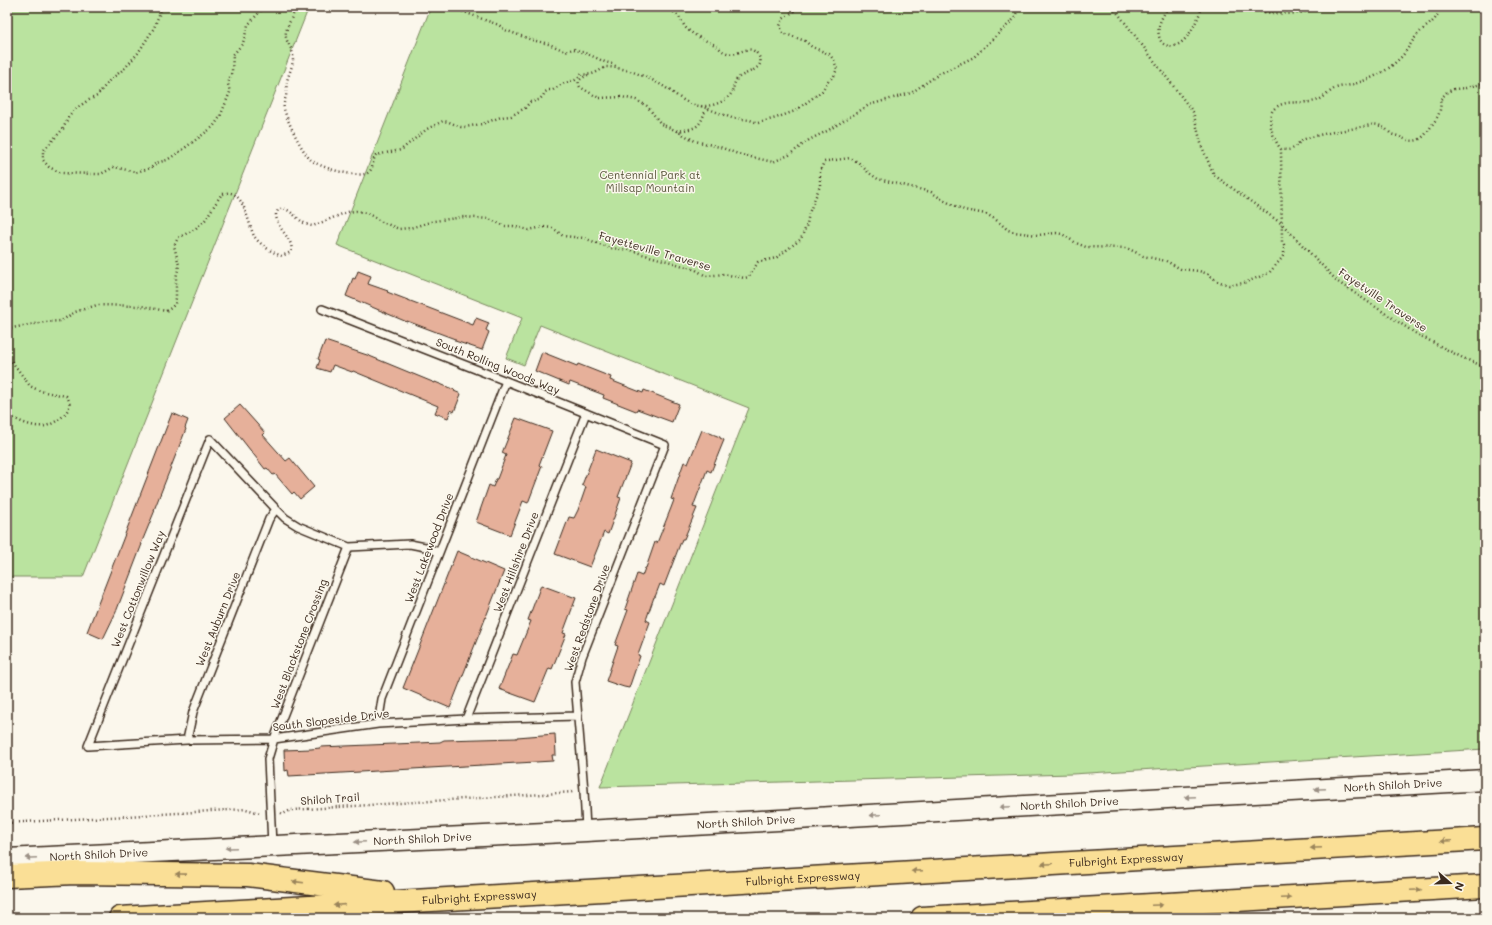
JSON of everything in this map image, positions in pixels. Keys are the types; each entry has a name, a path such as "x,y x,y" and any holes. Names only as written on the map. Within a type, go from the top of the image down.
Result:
{"highway":[{"name":"Fulbright Expressway","path":"120,918 1485,838"},
{"path":"7,876 75,873 248,875 434,899"},
{"path":"922,918 1485,886"}],"main road":[{"name":"North Shiloh Drive","path":"7,859 586,831 1485,780"}],"lane":[{"name":"South Rolling Woods Way","path":"322,309 506,380 665,445"},
{"name":"West Lakewood Drive","path":"378,724 382,699 506,380"},
{"name":"West Hillshire Drive","path":"466,719 586,413"},
{"name":"West Cottonwillow Way","path":"88,746 210,439 276,509"},
{"name":"West Redstone Drive","path":"586,831 575,682 582,657 665,445"},
{"path":"276,509 285,518 298,526 349,546 410,544 439,552"},
{"name":"West Auburn Drive","path":"187,740 193,712 269,519 276,509"},
{"name":"West Blackstone Crossing","path":"272,846 268,759 274,739 349,546"},
{"name":"South Slopeside Drive","path":"88,746 187,740 274,739 378,724 466,719 578,716"}],"path":[{"path":"162,7 154,28 136,56 125,68 109,81 97,96 74,110 63,129 43,151 42,160 49,167 61,172 91,175 101,174 114,167 136,172 151,168 156,163 167,160 193,143 209,131 220,117 230,92 228,84 232,71 233,55 243,43 248,26 264,7"},
{"path":"297,7 286,33 287,42 292,50 293,58 292,69 287,83 284,107 285,112 303,150 310,159 315,163 351,174 365,174 370,171 373,166 373,160 376,155 401,150 430,127 443,121 465,127 482,124 501,117 511,116 525,108 530,102 539,100 545,92 575,80 582,74 588,75"},
{"path":"447,7 454,8 500,25 504,30 532,40 549,44 561,50 565,51 574,49 590,54 597,60 613,64 618,68"},
{"path":"662,7 676,14 685,28 724,52 733,55 746,49 750,49 757,53 760,63 757,69 753,72 746,73 737,79 728,97 715,104 701,106 695,106 642,76 618,68 605,67 588,75 579,81 578,84 580,87 600,98 622,97 636,100 647,106 661,124 695,140 738,154 773,162 789,155 809,140 827,131 869,105 911,93 939,74 974,58 1015,18 1018,7"},
{"path":"701,106 732,118 750,120 758,123 795,111 822,91 828,81 834,76 837,69 834,60 829,54 812,47 805,41 783,33 780,26 783,20 800,7"},
{"name":"Fayetville Traverse","path":"1112,7 1193,112 1202,147 1214,175 1282,224 1338,282 1415,333 1462,358 1485,367"},
{"path":"1168,7 1161,18 1158,33 1161,41 1168,46 1172,46 1190,34 1195,26 1202,7"},
{"path":"1237,7 1286,14 1300,13 1314,7"},
{"path":"1440,7 1438,16 1434,21 1417,35 1398,61 1384,72 1353,85 1338,87 1317,100 1307,103 1290,102 1275,109 1272,112 1271,130 1281,149 1290,150 1298,146 1302,140 1312,137 1373,124 1384,128 1390,134 1402,139 1412,141 1423,139 1437,118 1442,106 1440,100 1448,92 1454,89 1466,88 1485,83"},
{"path":"677,131 696,128 702,119 706,108"},
{"name":"Fayetteville Traverse","path":"7,327 12,328 60,321 75,312 97,305 141,306 166,311 171,308 175,304 176,278 179,270 174,246 178,238 195,229 205,220 221,195 228,193 239,199 249,217 254,235 273,253 282,256 291,252 292,248 289,239 277,224 276,214 278,210 283,208 288,210 303,223 313,226 347,212 356,211 367,213 382,222 399,229 410,228 434,221 464,217 489,219 505,226 513,226 529,230 543,226 553,228 563,236 584,238 610,248 631,250 696,270 706,276 729,274 744,278 749,277 758,262 776,258 801,239 807,224 808,213 820,186 820,171 824,162 850,158 858,162 869,173 878,179 931,192 943,200 964,210 986,214 995,219 1008,230 1014,232 1038,235 1056,233 1062,234 1076,243 1086,247 1128,248 1143,256 1166,261 1181,269 1199,271 1208,274 1217,281 1229,285 1244,283 1269,273 1284,254 1284,246 1282,242 1281,149"},
{"path":"7,355 30,386 40,391 66,396 69,399 70,404 67,412 46,426 31,425 17,420 7,414"},
{"name":"Shiloh Trail","path":"7,823 246,809 257,813 271,812 283,814 291,810 584,791"}],"green space":[{"path":"7,7 309,7 83,577 7,577"},
{"name":"Centennial Park at Millsap Mountain","path":"431,7 1485,7 1485,749 1072,774 600,787 749,408 540,325 524,365 506,358 522,318 337,245"}],"building":[{"path":"358,271 371,276 368,284 388,291 387,292 473,325 476,318 489,323 486,330 489,332 482,350 407,322 346,296 353,278 355,279"},
{"path":"325,341 367,355 455,390 454,391 461,394 454,412 451,410 448,418 435,413 438,406 353,371 352,372 333,365 330,372 317,368 320,360 318,359"},
{"path":"542,352 577,366 578,364 611,377 610,380 643,393 644,390 679,404 672,422 637,409 636,411 603,398 604,395 570,382 569,385 535,371"},
{"path":"240,405 265,433 263,435 286,461 290,458 314,487 300,499 294,492 292,494 275,474 273,475 267,468 265,469 225,418"},
{"path":"172,413 188,420 186,429 116,612 103,639 87,632"},
{"path":"516,418 552,431 539,465 542,466 528,503 523,501 510,535 476,522 489,485 493,487 497,479 506,455 502,453"},
{"path":"702,430 724,440 711,472 707,470 693,507 697,508 684,539 682,539 664,586 660,584 654,597 646,620 650,622 638,655 640,656 629,688 606,681 618,646 615,645 628,610 625,609 637,574 642,576 646,568 655,542 657,543 674,500 671,499 684,462 688,464"},
{"path":"596,449 631,463 618,497 621,498 608,534 604,532 590,567 555,554 569,517 574,518 578,510 586,487 582,485"},
{"path":"457,551 504,571 450,708 403,688"},
{"path":"541,585 576,598 563,633 566,634 552,669 549,668 535,702 499,689 513,654 517,655 531,621 528,620"},
{"path":"555,734 556,755 552,755 553,761 289,776 288,770 285,771 284,750 440,742 444,740 517,738"}]}
